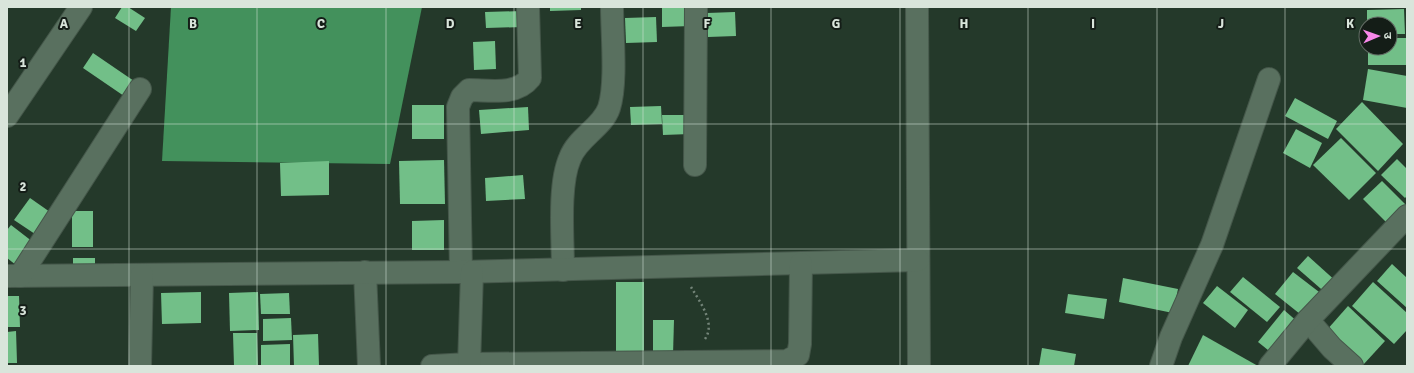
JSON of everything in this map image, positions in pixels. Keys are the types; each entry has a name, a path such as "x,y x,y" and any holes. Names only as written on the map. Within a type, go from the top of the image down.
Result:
{"street":[{"path":"7,116 81,7"},
{"path":"469,365 467,272 458,107 462,97 469,90 510,91 524,86 530,78 528,7"},
{"path":"563,270 563,187 570,158 581,141 604,118 612,91 612,7"},
{"path":"695,165 696,7"},
{"path":"917,7 919,366"},
{"path":"1161,366 1171,337 1212,245 1269,79"},
{"path":"13,276 140,89"},
{"path":"1270,366 1308,320 1407,216"},
{"path":"13,276 467,272 689,268 918,260"},
{"path":"432,366 787,361 798,355 800,344 801,264"},
{"path":"365,272 369,366"},
{"path":"140,366 142,275"},
{"path":"1308,320 1332,348 1352,366"}],"path":[{"path":"689,268 689,284 708,318 708,334 690,363"}],"shaded area":[{"path":"171,7 422,7 390,164 162,161"}],"building":[{"path":"122,7 128,7 145,18 136,31 115,18"},
{"path":"550,7 581,7 581,10 550,11"},
{"path":"662,7 690,7 691,26 662,27"},
{"path":"1404,9 1405,34 1398,34 1398,16 1367,16 1367,10"},
{"path":"522,11 522,27 486,28 485,12"},
{"path":"735,12 736,36 708,37 707,13"},
{"path":"656,17 657,42 626,43 625,18"},
{"path":"1398,38 1406,38 1406,65 1368,65 1368,56 1398,56"},
{"path":"495,41 496,69 474,70 473,42"},
{"path":"93,53 134,81 124,96 83,68"},
{"path":"1368,69 1407,76 1407,108 1363,100"},
{"path":"1295,98 1337,121 1328,139 1285,116"},
{"path":"1362,102 1403,144 1378,171 1336,129"},
{"path":"412,105 444,105 444,139 412,139"},
{"path":"661,106 662,124 631,125 630,107"},
{"path":"528,107 529,130 481,134 479,110"},
{"path":"662,115 689,115 690,134 663,135"},
{"path":"1296,129 1322,143 1310,168 1283,153"},
{"path":"1341,138 1376,173 1349,200 1313,165"},
{"path":"1397,159 1407,169 1407,196 1405,198 1381,175"},
{"path":"444,160 445,204 400,204 399,161"},
{"path":"329,161 329,195 281,196 280,163"},
{"path":"523,175 525,199 486,201 485,178"},
{"path":"1382,181 1407,206 1392,228 1363,199"},
{"path":"30,198 50,212 35,234 14,220"},
{"path":"72,211 93,211 93,247 72,247"},
{"path":"444,220 444,250 412,250 412,221"},
{"path":"11,225 33,242 16,265 7,258 7,230"},
{"path":"1308,256 1338,283 1328,295 1297,268"},
{"path":"73,258 95,258 95,270 73,270"},
{"path":"1392,264 1407,278 1407,308 1377,281"},
{"path":"1293,272 1323,295 1305,318 1275,294"},
{"path":"1243,277 1280,307 1267,322 1230,292"},
{"path":"1123,278 1178,289 1173,313 1119,302"},
{"path":"616,282 644,282 644,355 616,355"},
{"path":"1373,282 1407,313 1407,330 1394,344 1352,306"},
{"path":"1217,286 1248,310 1235,328 1203,303"},
{"path":"201,292 201,323 162,324 161,293"},
{"path":"258,292 259,330 230,331 229,293"},
{"path":"289,293 290,314 261,314 260,294"},
{"path":"1068,294 1107,299 1104,319 1065,313"},
{"path":"7,296 19,296 20,327 7,327"},
{"path":"1348,306 1385,341 1363,365 1326,331"},
{"path":"1284,310 1299,323 1273,354 1258,342"},
{"path":"291,318 292,340 263,341 263,319"},
{"path":"653,320 674,320 673,355 653,355"},
{"path":"16,331 17,363 7,363 7,332"},
{"path":"233,333 257,333 258,366 234,366"},
{"path":"318,334 319,366 294,366 293,335"},
{"path":"1203,335 1258,366 1188,366"},
{"path":"290,344 290,366 261,366 261,345"},
{"path":"1042,348 1076,354 1074,366 1039,366"}]}
